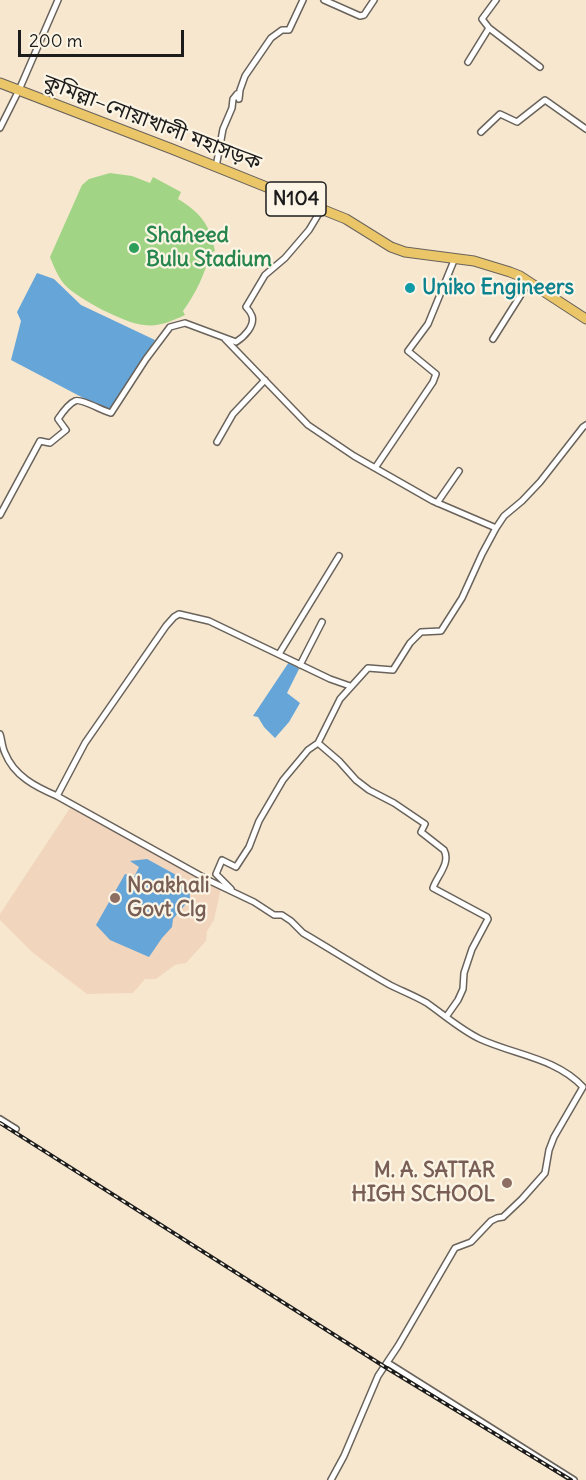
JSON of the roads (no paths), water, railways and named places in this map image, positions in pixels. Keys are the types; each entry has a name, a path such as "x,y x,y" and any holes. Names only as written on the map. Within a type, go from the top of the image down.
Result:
{"highway":[{"name":"কুমিল্লা–নোয়াখালী মহাসড়ক","path":"0,83 346,219 391,247 405,252 474,261 510,272 586,319"}],"street":[{"path":"0,128 58,0"},
{"path":"216,167 223,129 232,108 233,99 237,94 239,99 245,76 271,38 282,30 289,30 303,0"},
{"path":"324,0 360,16 364,15 374,0"},
{"path":"496,0 482,19 489,28 540,67"},
{"path":"468,62 489,28"},
{"path":"481,132 500,114 517,122 544,100 586,129"},
{"path":"0,514 40,441 50,443 66,430 58,418 72,402 81,400 111,413 146,359 171,327 185,323 236,342 243,338 253,321 252,314 246,307 266,275 285,258 309,230 321,210"},
{"path":"375,468 433,382 436,374 408,351 428,324 455,258"},
{"path":"493,339 529,282"},
{"path":"223,337 308,424 354,456 437,503 496,528"},
{"path":"217,442 233,414 264,380"},
{"path":"234,892 216,873 222,860 236,867 249,847 259,821 283,780 318,743 340,699 368,668 393,670 410,643 421,632 441,631 462,598 482,554 504,516 533,490 586,425"},
{"path":"437,503 459,471"},
{"path":"279,654 339,556"},
{"path":"57,796 85,743 166,626 178,614 209,621 330,679 350,686"},
{"path":"300,665 322,622"},
{"path":"0,734 4,753 17,772 28,782 210,881 254,902 274,915 282,915 303,933 389,984 425,1002 471,1035 535,1058 584,1084 554,1137 545,1173 503,1217 491,1221 471,1242 455,1248 378,1376 344,1456 331,1480"},
{"path":"318,743 369,790 394,803 425,825 422,832 447,854 446,863 433,888 488,917 464,973 463,989 446,1017"},
{"path":"0,1119 16,1129"},
{"path":"387,1363 574,1480"}],"water":[{"path":"37,273 54,279 81,305 155,340 110,412 11,360 21,321 17,312"},
{"path":"289,662 299,669 287,693 300,703 289,722 275,738 258,717 253,716"},
{"path":"147,859 189,882 190,899 173,919 172,927 149,957 110,940 96,925 125,874 134,877 139,867 130,861"}],"railway":[{"path":"0,1123 385,1367 571,1480"}],"place":[{"name":"Shaheed Bulu Stadium","path":"134,248"},
{"name":"Uniko Engineers","path":"410,288"},
{"name":"Noakhali Govt Clg","path":"115,898"},
{"name":"M. A. SATTAR HIGH SCHOOL","path":"507,1183"}]}
